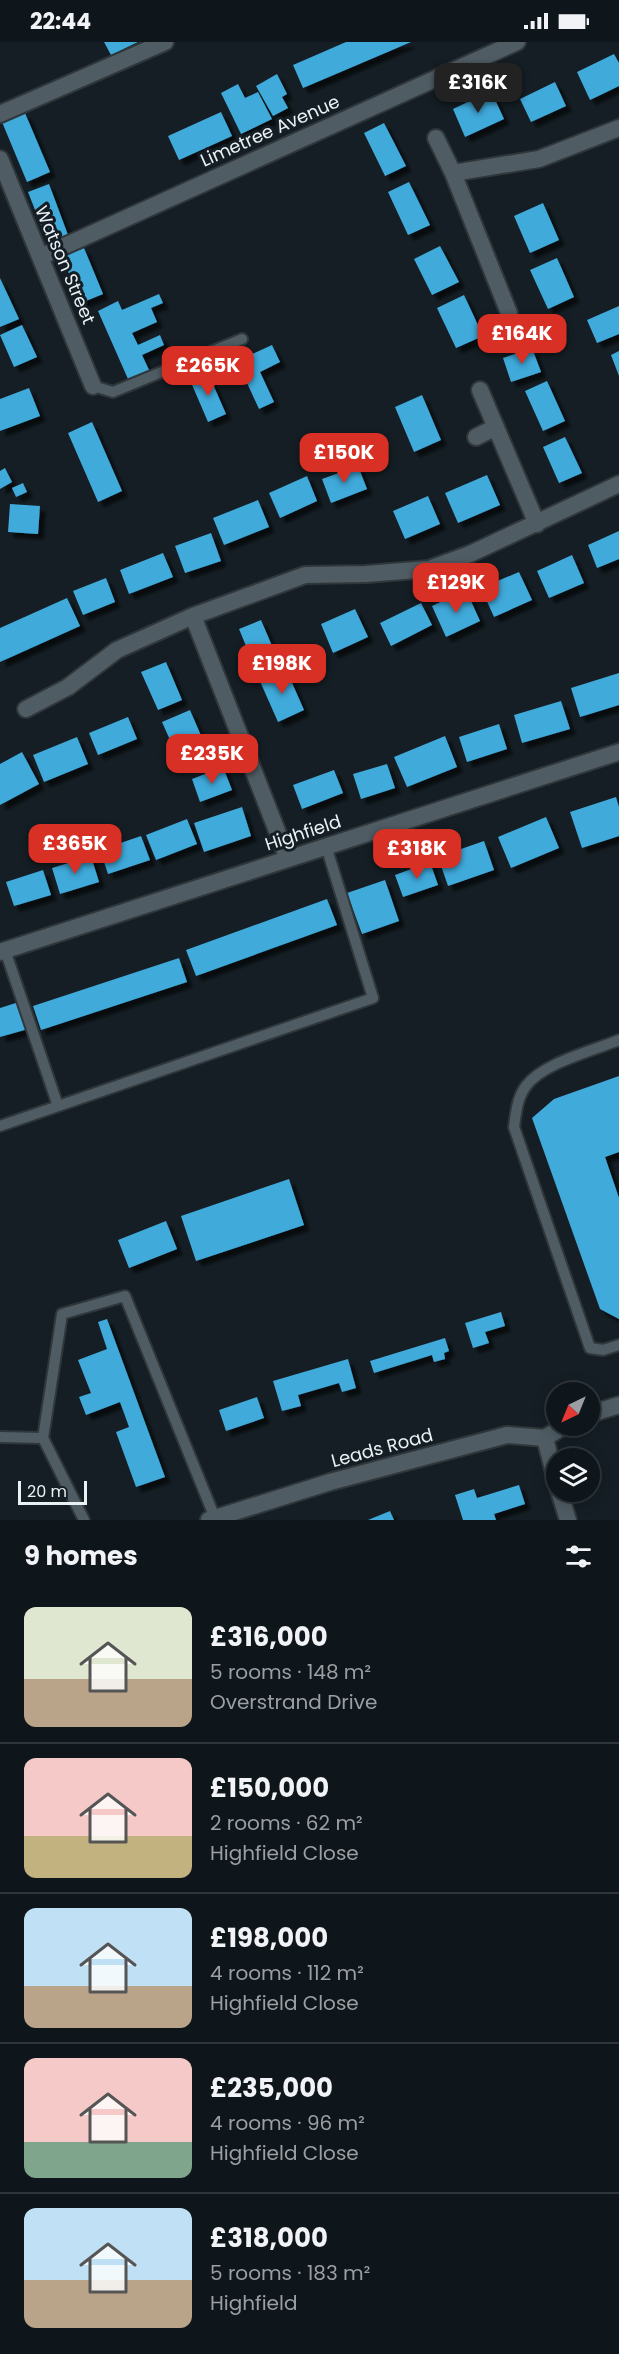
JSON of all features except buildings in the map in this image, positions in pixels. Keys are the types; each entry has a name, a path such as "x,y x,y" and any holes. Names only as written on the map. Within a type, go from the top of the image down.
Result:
{"street":[{"path":"0,114 165,42"},
{"name":"Limetree Avenue","path":"40,257 517,42"},
{"path":"453,172 539,159 619,128"},
{"path":"436,138 453,172 509,313"},
{"name":"Watson Street","path":"0,159 93,386"},
{"path":"480,390 537,524"},
{"path":"476,437 496,427"},
{"path":"26,709 68,687 117,650 193,616 305,575 366,574 429,569 470,555 619,484"},
{"path":"193,616 288,859"},
{"name":"Highfield","path":"3,951 619,752"},
{"path":"600,1410 619,1405"},
{"name":"Leads Road","path":"213,1519 330,1482 507,1435 545,1438"},
{"path":"548,1436 545,1438 548,1448"},
{"path":"562,1502 568,1520"}],"lane":[{"path":"93,386 113,392 242,339"},
{"path":"0,1126 373,998 326,846"},
{"path":"3,951 58,1106"},
{"path":"619,1040 541,1071 525,1087 518,1102 514,1127 590,1348 603,1350 619,1345"},
{"path":"84,1520 43,1438 62,1314 125,1296 213,1519"},
{"path":"0,1437 43,1438"}]}
